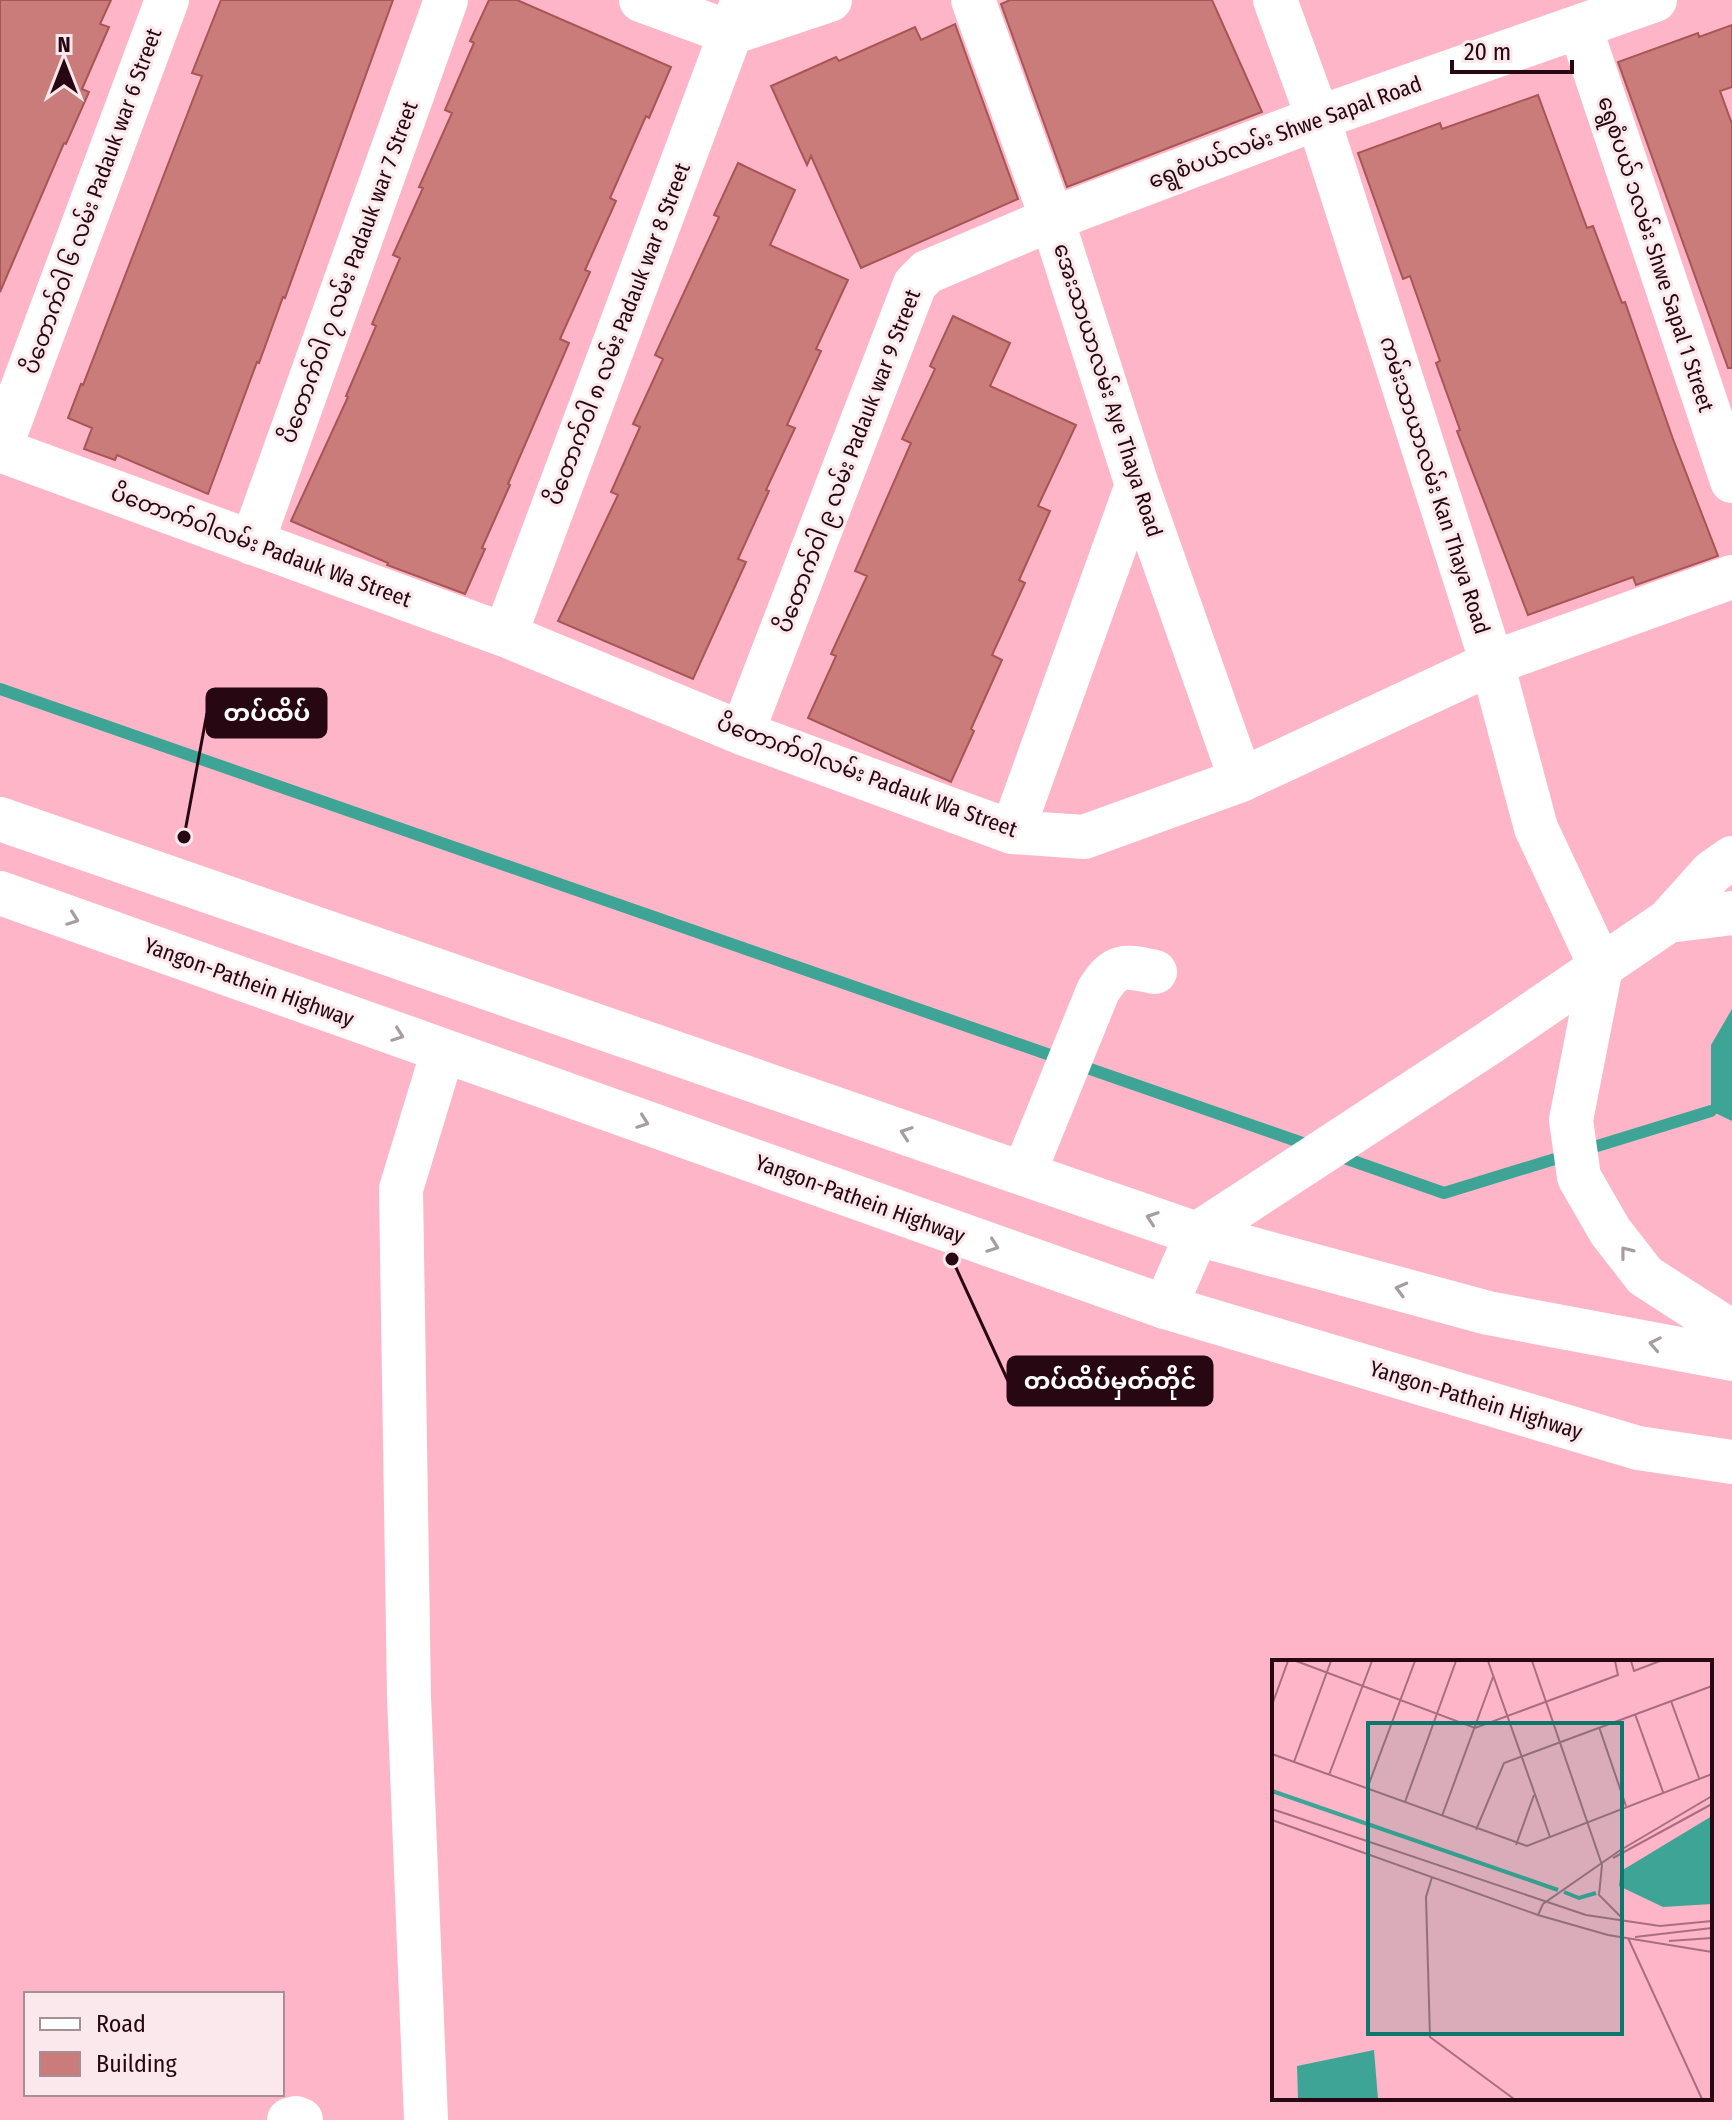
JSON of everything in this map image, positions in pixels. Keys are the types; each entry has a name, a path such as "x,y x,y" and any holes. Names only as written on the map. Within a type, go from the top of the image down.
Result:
{"street":[{"name":"ပိတောက်ဝါ ၆ လမ်း Padauk war 6 Street","path":"0,449 167,0"},
{"name":"ပိတောက်ဝါ ၇ လမ်း Padauk war 7 Street","path":"252,543 446,0"},
{"path":"641,0 737,17 830,0"},
{"name":"အေးသာယာလမ်း Aye Thaya Road","path":"973,0 1052,219 1137,485 1241,780"},
{"name":"ကမ်းသာယာလမ်း Kan Thaya Road","path":"1275,0 1318,118 1492,663 1536,828 1601,967"},
{"name":"ရွေစံပယ်လမ်း Shwe Sapal Road","path":"1052,219 1318,118 1655,0"},
{"name":"ပိတောက်ဝါ ၈ လမ်း Padauk war 8 Street","path":"505,635 737,17"},
{"name":"ရွေစံပယ် ၁လမ်း Shwe Sapal 1 Street","path":"1580,27 1732,481"},
{"name":"ပိတောက်ဝါ ၉ လမ်း Padauk war 9 Street","path":"742,733 915,284 927,272 1052,219"},
{"name":"ပိတောက်ဝါလမ်း Padauk Wa Street","path":"0,449 505,635 742,733 1012,832 1084,837 1241,780 1492,663 1732,577"},
{"path":"1012,832 1137,485"},
{"path":"0,819 1197,1234 1488,1313 1732,1359"},
{"path":"1165,1307 1197,1234 1489,1043 1668,921 1712,872 1732,858"},
{"name":"Yangon-Pathein Highway","path":"0,893 1165,1307 1638,1448 1732,1462"},
{"path":"1668,921 1732,913"},
{"path":"1024,1173 1098,991 1108,974 1126,966 1155,972"},
{"path":"1601,967 1571,1120 1579,1177 1610,1231 1645,1276 1732,1332"},
{"path":"426,2120 409,1697 401,1189 443,1051"},
{"path":"289,2120 301,2120"}],"shaded area":[{"path":"1732,1009 1732,1121 1711,1111 1711,1045"}],"building":[{"path":"0,0 111,0 100,24 109,27 82,89 89,92 0,292"},
{"path":"221,0 393,0 285,298 257,362 208,494 117,455 115,460 84,449 92,428 68,418 202,76 192,73"},
{"path":"489,0 517,0 671,67 610,198 616,201 585,270 590,272 560,339 569,343 465,594 387,565 291,521 348,397 376,326 372,324 400,258 393,255 452,113 445,110 474,43 470,41"},
{"path":"1010,0 1212,0 1262,112 1067,187 1001,4"},
{"path":"955,24 1018,199 861,268 811,156 807,165 771,86 836,57 839,61 915,27 921,40"},
{"path":"1732,25 1732,87 1720,91 1732,124 1732,368 1728,368 1618,62 1698,33 1699,37"},
{"path":"1538,95 1587,228 1593,226 1622,303 1625,302 1718,556 1636,585 1633,577 1528,615 1457,431 1460,430 1436,363 1440,361 1410,276 1403,279 1358,153 1440,123 1442,129"},
{"path":"738,163 795,190 770,245 848,280 816,349 821,351 787,425 795,428 738,559 746,562 693,679 558,621 618,495 611,492 640,427 633,424 663,359 655,355 719,217 714,215"},
{"path":"953,316 1010,343 990,386 1076,425 1038,506 1050,511 1019,580 1025,583 992,655 1002,660 951,782 808,718 836,656 831,654 867,576 855,571 911,443 902,439 935,369 930,366"}],"waterway":[{"path":"0,689 1311,1146"},
{"path":"1336,1155 1444,1193 1711,1111"}],"place":[{"name":"တပ်ထိပ်","path":"184,837"},
{"name":"တပ်ထိပ်မှတ်တိုင်","path":"952,1259"}]}
